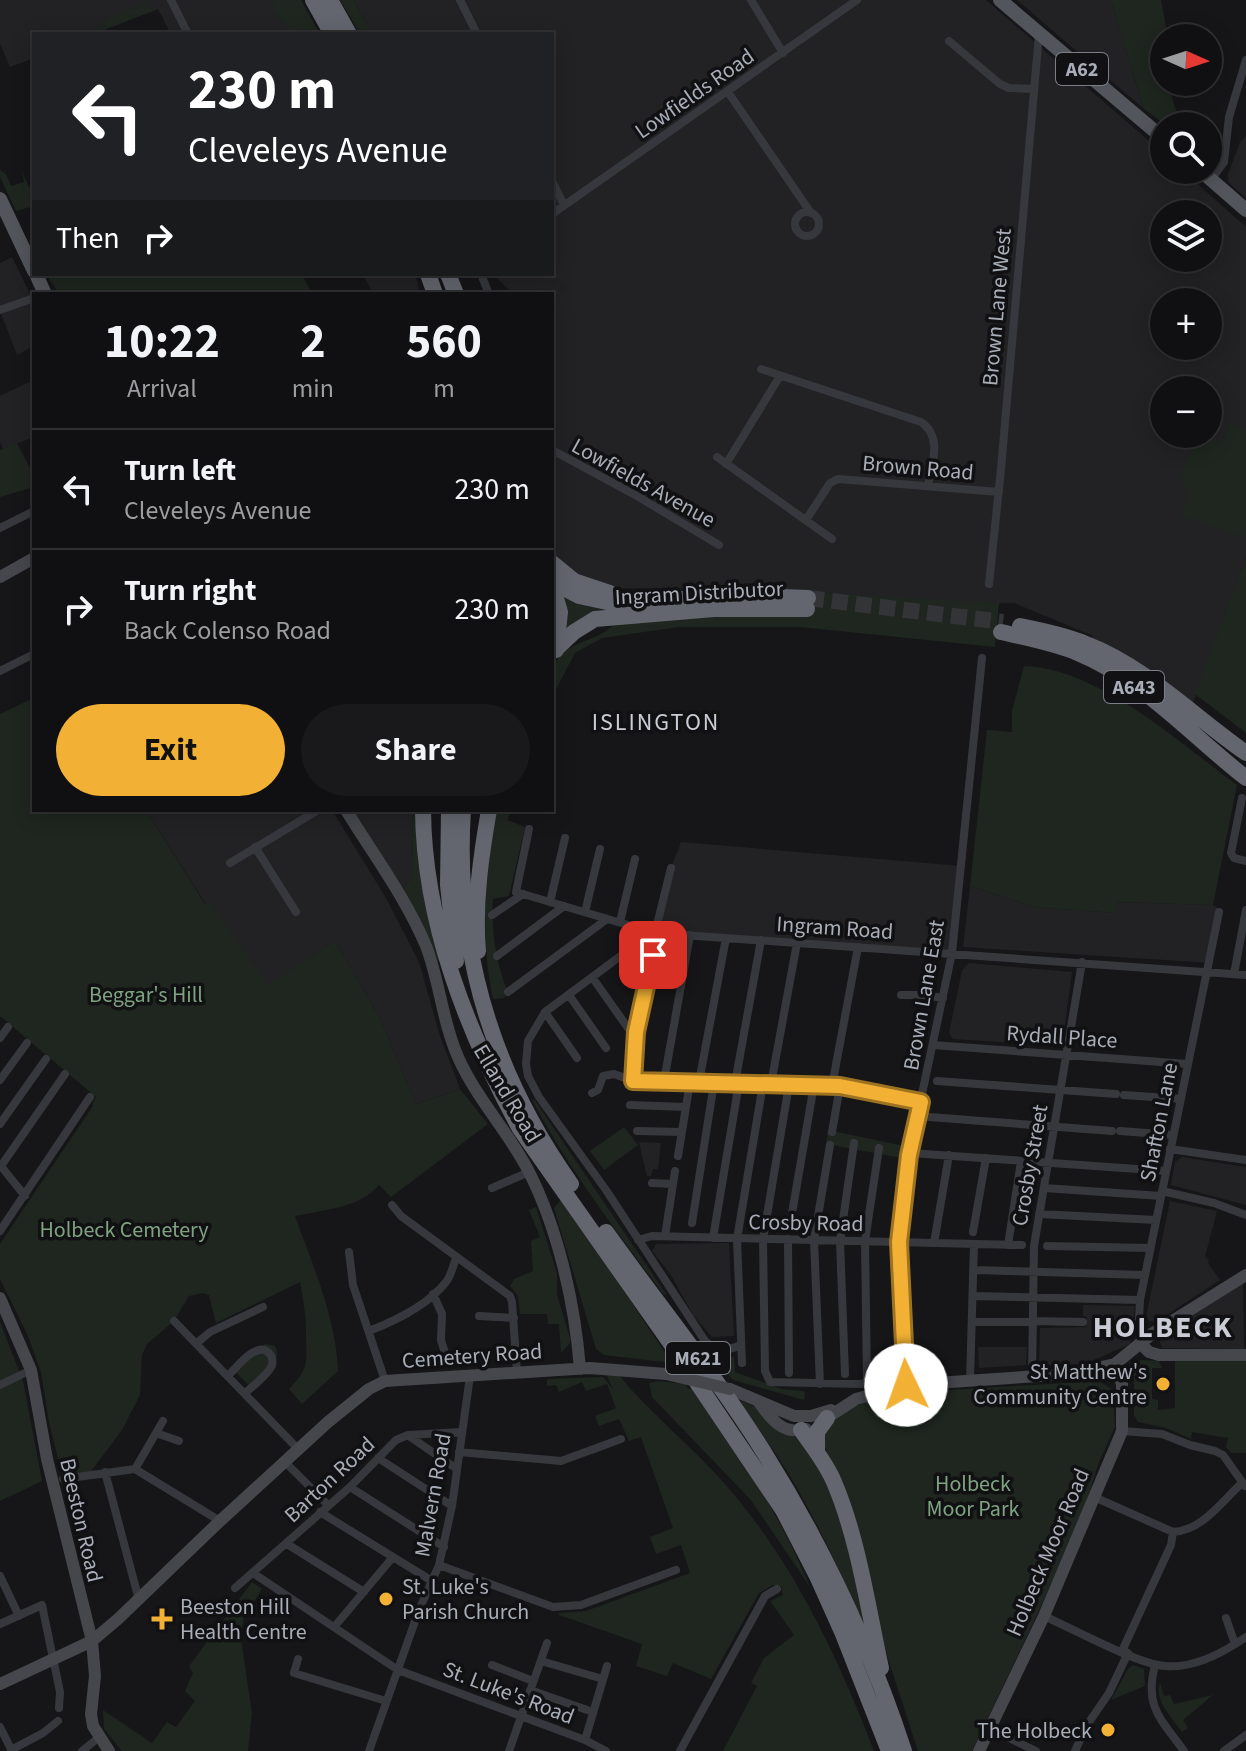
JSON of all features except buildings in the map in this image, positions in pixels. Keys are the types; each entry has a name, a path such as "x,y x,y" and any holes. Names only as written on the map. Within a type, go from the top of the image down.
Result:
{"highway":[{"path":"313,0 331,32"},
{"path":"330,0 348,32"},
{"path":"429,276 447,287"},
{"path":"554,565 574,581 597,590 659,600"},
{"name":"Ingram Distributor","path":"554,584 579,596 607,602 752,596 808,603 595,619 574,632 554,652"},
{"path":"554,590 560,612 554,652"},
{"name":"A643","path":"1246,753 1160,688 1088,644 1059,635 1002,627 1079,654 1100,665 1164,706 1215,754 1246,778"},
{"path":"423,812 426,853 440,934 452,980 479,1020"},
{"name":"M621","path":"449,812 448,870 454,948 479,1020 519,1099 563,1172 731,1402 795,1504 843,1597 890,1708 904,1751"},
{"name":"M621","path":"463,812 460,846 464,924 490,1071 520,1129 783,1510 837,1619 889,1751"},
{"path":"479,1020 476,933 482,851 489,812"},
{"path":"817,1452 817,1432 833,1413"},
{"path":"801,1430 834,1481 845,1514 890,1708"}],"main road":[{"name":"A62","path":"1000,0 1150,127"},
{"path":"1216,184 1246,210"},
{"path":"0,199 4,220 32,267"}],"street":[{"path":"171,0 187,32"},
{"path":"460,0 476,32"},
{"path":"751,0 783,53"},
{"name":"Lowfields Road","path":"554,212 857,0"},
{"name":"Brown Lane West","path":"989,584 1039,33"},
{"path":"949,41 1000,84 1034,89"},
{"path":"1222,163 1229,117 1246,60"},
{"path":"728,92 811,213"},
{"path":"554,185 564,205"},
{"path":"0,310 32,298"},
{"path":"761,369 921,422 933,435 935,445 928,486"},
{"path":"726,464 780,376"},
{"name":"Lowfields Avenue","path":"554,451 719,545"},
{"path":"717,457 832,539"},
{"name":"Brown Road","path":"806,520 830,483 838,479 999,492"},
{"path":"0,528 32,512"},
{"path":"0,577 32,559"},
{"path":"0,671 32,655"},
{"name":"Brown Lane East","path":"906,1385 899,1242 910,1153 952,953 982,658"},
{"path":"1242,798 1231,853 1242,860"},
{"path":"230,863 315,812"},
{"name":"Elland Road","path":"347,812 417,926 427,950 447,1028 466,1074 529,1172 565,1273 577,1334 580,1369"},
{"path":"523,894 516,892 529,829"},
{"path":"550,902 565,838"},
{"path":"255,847 296,912"},
{"path":"585,912 600,849"},
{"path":"620,922 635,859"},
{"path":"629,1079 655,933 671,868"},
{"path":"492,915 499,905 523,894"},
{"name":"Ingram Road","path":"523,894 655,933 1246,975"},
{"path":"497,956 564,906"},
{"path":"1234,974 1246,910"},
{"name":"Shafton Lane","path":"1144,1340 1139,1320 1140,1300 1219,912"},
{"path":"510,988 607,919"},
{"path":"577,1058 545,1012 655,933"},
{"path":"664,1081 690,935"},
{"path":"678,1156 686,1107 726,938"},
{"path":"713,1238 761,940"},
{"path":"500,941 506,950"},
{"path":"742,1363 737,1239 797,943"},
{"path":"832,1132 836,1086 858,947"},
{"name":"Crosby Street","path":"1032,1376 1034,1246 1082,962"},
{"path":"592,977 628,1028"},
{"path":"569,995 606,1048"},
{"path":"901,995 943,998"},
{"path":"921,1006 923,995"},
{"name":"Elland Road","path":"545,1012 528,1041 526,1064 533,1088 705,1341 727,1350 741,1345"},
{"path":"0,1038 8,1027"},
{"path":"0,1080 27,1043"},
{"name":"Rydall Place","path":"933,1045 1188,1064"},
{"path":"0,1124 46,1059"},
{"path":"25,1196 1,1166 65,1074"},
{"path":"590,1075 614,1074 629,1079 664,1081 836,1086 921,1102"},
{"path":"592,1093 598,1090 603,1076"},
{"path":"937,1081 1181,1099"},
{"path":"692,1223 714,1083"},
{"path":"789,1085 763,1239 765,1371 770,1382 862,1384 867,1381 865,1241 879,1148"},
{"path":"790,1225 814,1085"},
{"path":"0,1231 3,1220 25,1196 90,1097"},
{"path":"630,1105 686,1107"},
{"path":"929,1117 1173,1135"},
{"path":"637,1131 682,1132"},
{"path":"845,1374 840,1241 854,1143"},
{"path":"820,1384 814,1240 830,1145"},
{"path":"1170,1149 1246,1160"},
{"path":"910,1153 1166,1171"},
{"path":"934,1243 949,1155"},
{"path":"973,1232 986,1158"},
{"path":"1008,1245 1021,1161"},
{"path":"665,1236 675,1171"},
{"path":"492,1188 529,1172"},
{"path":"652,1183 673,1184"},
{"path":"1044,1188 1162,1194 1214,1203 1246,1215"},
{"path":"392,1205 401,1216 510,1296 517,1372"},
{"path":"1039,1214 1156,1220"},
{"path":"391,1220 401,1216"},
{"name":"Crosby Road","path":"638,1240 665,1236 1022,1245"},
{"path":"788,1239 789,1373"},
{"path":"970,1380 974,1244"},
{"path":"1047,1246 1150,1248"},
{"path":"349,1252 353,1285 385,1381"},
{"path":"369,1331 392,1322 433,1294 447,1280 456,1258"},
{"path":"974,1270 1145,1275"},
{"path":"758,1401 784,1429 801,1430 869,1394 906,1385 1083,1372 1115,1364 1144,1340 1246,1275"},
{"path":"433,1294 442,1314 441,1340 445,1353"},
{"path":"973,1296 1140,1300"},
{"name":"Beeston Road","path":"0,1298 31,1370 47,1459 92,1641 95,1676 91,1714 98,1738"},
{"path":"197,1343 210,1332 263,1307"},
{"path":"479,1316 514,1318"},
{"path":"174,1321 299,1450"},
{"path":"972,1322 1083,1322"},
{"path":"1144,1340 1149,1352 1159,1355 1246,1355"},
{"path":"228,1376 254,1352 261,1349 268,1352 272,1358 271,1366 245,1393"},
{"name":"Holbeck Moor Road","path":"979,1751 1044,1616 1122,1431 1122,1384 1115,1364"},
{"name":"Cemetery Road","path":"0,1684 92,1641 285,1462 355,1400 385,1381 619,1369 666,1374 730,1389 783,1413"},
{"path":"0,1385 31,1370"},
{"name":"Malvern Road","path":"369,1751 444,1547 470,1376"},
{"path":"783,1413 811,1416 833,1413"},
{"path":"783,1413 801,1430"},
{"path":"135,1469 163,1421"},
{"path":"1094,1497 1173,1532 1199,1523 1244,1485 1229,1462 1215,1451 1162,1434 1122,1431"},
{"name":"Barton Road","path":"235,1588 350,1487 396,1440 408,1435 462,1432"},
{"path":"156,1433 179,1441"},
{"path":"408,1435 457,1469"},
{"path":"459,1452 561,1461 621,1439"},
{"path":"378,1458 452,1506"},
{"path":"285,1462 328,1505"},
{"path":"63,1479 135,1469 220,1521"},
{"path":"105,1472 139,1600"},
{"path":"350,1487 444,1547"},
{"path":"320,1512 432,1581"},
{"path":"1075,1751 1087,1725 1109,1693 1171,1545 1173,1532"},
{"path":"287,1544 364,1592"},
{"path":"335,1626 393,1557"},
{"path":"439,1565 553,1607 581,1605 676,1570"},
{"name":"St. Luke's Road","path":"253,1573 398,1670 521,1715 606,1751"},
{"path":"0,1576 19,1616"},
{"path":"680,1751 765,1596 777,1589"},
{"path":"0,1624 42,1605 60,1692 59,1708"},
{"path":"1044,1616 1155,1665 1168,1667 1198,1662 1246,1637"},
{"path":"1226,1618 1235,1644"},
{"path":"509,1751 547,1643"},
{"path":"298,1659 294,1673 386,1701"},
{"path":"541,1661 603,1679"},
{"path":"492,1665 593,1712"},
{"path":"1155,1665 1151,1700 1184,1751"},
{"path":"588,1745 593,1712 607,1666"},
{"path":"0,1727 11,1750 58,1721"},
{"path":"990,1729 1036,1751"},
{"path":"1224,1751 1246,1735"},
{"path":"82,1751 98,1738 109,1751"}],"shaded area":[{"path":"0,0 287,0 303,32 170,32 158,9 99,32 32,32 32,59 10,67 0,44"},
{"path":"354,0 986,0 1150,142 1150,184 1198,184 1216,200 1150,200 1150,272 1222,272 1222,206 1246,227 1246,557 1190,711 1088,644 1093,636 1014,603 962,603 809,592 611,588 554,567 554,292 511,292 495,276 554,276 554,32 371,32"},
{"path":"1017,0 1111,0 1144,109"},
{"path":"1246,136 1246,198 1228,182 1228,174 1240,142"},
{"path":"12,257 32,298 32,347 17,355 0,311 0,263"},
{"path":"364,276 416,276 419,289 415,292 372,292"},
{"path":"32,381 32,438 3,449 0,442 0,396"},
{"path":"147,812 333,812 386,898 419,962 439,1033 460,1089 416,1104 379,1016 335,941 261,991"},
{"path":"351,812 412,812 413,876 402,890"},
{"path":"681,842 961,866 952,953 655,933 671,868"},
{"path":"970,886 1035,907 1115,913 1116,902 1213,905 1223,911 1212,963 963,947"},
{"path":"969,963 1072,972 1062,1046 953,1039 949,1033 962,970"},
{"path":"639,1142 661,1143 658,1169 653,1169 651,1176 647,1176"},
{"path":"1182,1157 1246,1167 1246,1205 1171,1185 1175,1162"},
{"path":"1170,1201 1217,1211 1205,1257 1220,1280 1156,1322 1149,1321 1146,1317"},
{"path":"729,1243 734,1336 712,1337 693,1315 671,1275 652,1251 656,1244"},
{"path":"1243,1282 1244,1349 1162,1348 1160,1342 1164,1333"},
{"path":"1083,1305 1135,1306 1130,1344 1085,1364 1039,1366 1040,1328 1086,1327"},
{"path":"978,1347 1027,1347 1026,1365 979,1368"}],"green space":[{"path":"271,0 301,0 319,32 294,32 280,18"},
{"path":"340,0 354,0 371,32 359,32"},
{"path":"1111,0 1161,0 1165,24 1150,24 1150,96 1171,96 1177,112 1150,113 1144,109"},
{"path":"147,3 150,12 99,32 90,32 105,25 104,20"},
{"path":"0,170 6,174 11,186 24,182 22,172 32,193 32,207 16,211 0,177"},
{"path":"47,276 303,276 311,292 58,292"},
{"path":"1230,424 1246,430 1246,538 1181,516 1189,492 1178,486 1186,485 1181,474 1194,448 1222,448"},
{"path":"17,443 32,472 32,488 0,497 0,450"},
{"path":"1246,557 1246,733 1195,694"},
{"path":"822,593 999,603 995,647 800,627 679,627 602,638 575,653 554,693 556,660 613,625"},
{"path":"562,594 612,611 566,633"},
{"path":"1024,666 1052,670 1109,693 1164,729 1237,785 1213,905 1117,902 1115,913 1035,907 970,886 987,730 1012,732 1012,711"},
{"path":"32,699 32,812 147,812 205,904 210,902 268,985 335,941 379,1016 416,1104 460,1089 488,1124 391,1197 379,1185 362,1199 329,1210 295,1216 328,1311 338,1371 302,1404 289,1389 301,1375 306,1356 300,1282 216,1323 209,1295 189,1296 174,1321 147,1344 142,1355 140,1395 122,1430 89,1474 63,1479 41,1372 28,1336 0,1279 0,1244 93,1106 96,1097 0,1016 0,714"},
{"path":"412,812 416,812 441,960 438,961 415,910 402,890 413,876"},
{"path":"496,812 510,812 508,820 525,827 509,896 493,899 495,947 508,992 504,998 493,999 485,927 489,858"},
{"path":"534,1099 666,1294 578,1176 546,1126"},
{"path":"624,1127 638,1145 604,1170 590,1151"},
{"path":"828,1130 909,1147 907,1159 826,1144"},
{"path":"562,1198 672,1363 604,1355 596,1349 554,1208"},
{"path":"536,1207 557,1273 557,1295 570,1338 570,1343 561,1353 559,1324 548,1324 547,1314 520,1314 518,1296 510,1286 514,1279 533,1271 531,1241 540,1237 529,1210"},
{"path":"0,1322 23,1381 42,1481 0,1501"},
{"path":"265,1344 275,1346 276,1358 250,1387 235,1371"},
{"path":"713,1356 734,1357 735,1372 782,1389 803,1391 804,1400 733,1380"},
{"path":"1139,1360 1159,1361 1162,1368 1152,1368 1152,1399 1158,1400 1158,1410 1175,1408 1175,1360 1246,1360 1246,1453 1232,1453 1226,1447 1228,1438 1192,1432 1191,1439 1166,1428 1138,1422 1134,1415 1134,1363"},
{"path":"606,1374 618,1374 643,1403 712,1470 749,1513 792,1577 829,1645 874,1751 723,1751 757,1686 751,1683 764,1658 794,1635 770,1601 783,1595 781,1586 773,1585 759,1593 711,1679 673,1663 667,1676 636,1666 642,1644 559,1615 586,1611 690,1573 681,1545 656,1554 650,1537 673,1528 641,1437 629,1441 619,1419 599,1426 595,1416 616,1408 607,1384 586,1391 582,1382 559,1392 556,1385 547,1386 547,1379 603,1377 613,1389"},
{"name":"Holbeck Moor Park","path":"1099,1381 1113,1390 1115,1427 1099,1462 1083,1512 972,1751 918,1751 889,1662 840,1478 821,1440 826,1422 880,1397 914,1392"},
{"path":"649,1383 685,1384 688,1389 692,1388 772,1509 810,1587 750,1499 652,1397"},
{"path":"739,1400 757,1408 783,1434 801,1439 833,1492 879,1663 809,1509"},
{"path":"252,1582 262,1589 243,1620 241,1639 252,1713 248,1751 122,1751 104,1729 103,1710 152,1743 167,1722 176,1727 195,1701 185,1691 193,1673 189,1666"},
{"path":"1133,1665 1144,1669 1145,1686 1111,1700 1128,1669"},
{"path":"1160,1683 1164,1696 1170,1695 1174,1704 1213,1695 1183,1720 1188,1728 1182,1732 1162,1703"}],"tunnel":[{"path":"808,598 1003,622"}],"place":[{"name":"St Matthew's Community Centre","path":"1163,1384"},
{"name":"St. Luke's Parish Church","path":"386,1599"},
{"name":"Beeston Hill Health Centre","path":"162,1619"},
{"name":"The Holbeck","path":"1108,1730"}],"district":[{"name":"ISLINGTON","path":"656,722"},
{"name":"HOLBECK","path":"1163,1327"}],"route":[{"path":"653,955 636,1032 633,1081 840,1086 921,1102 909,1155 899,1242 906,1385"}],"park label":[{"name":"Beggar's Hill","path":"146,994"},
{"name":"Holbeck Cemetery","path":"124,1229"}]}
